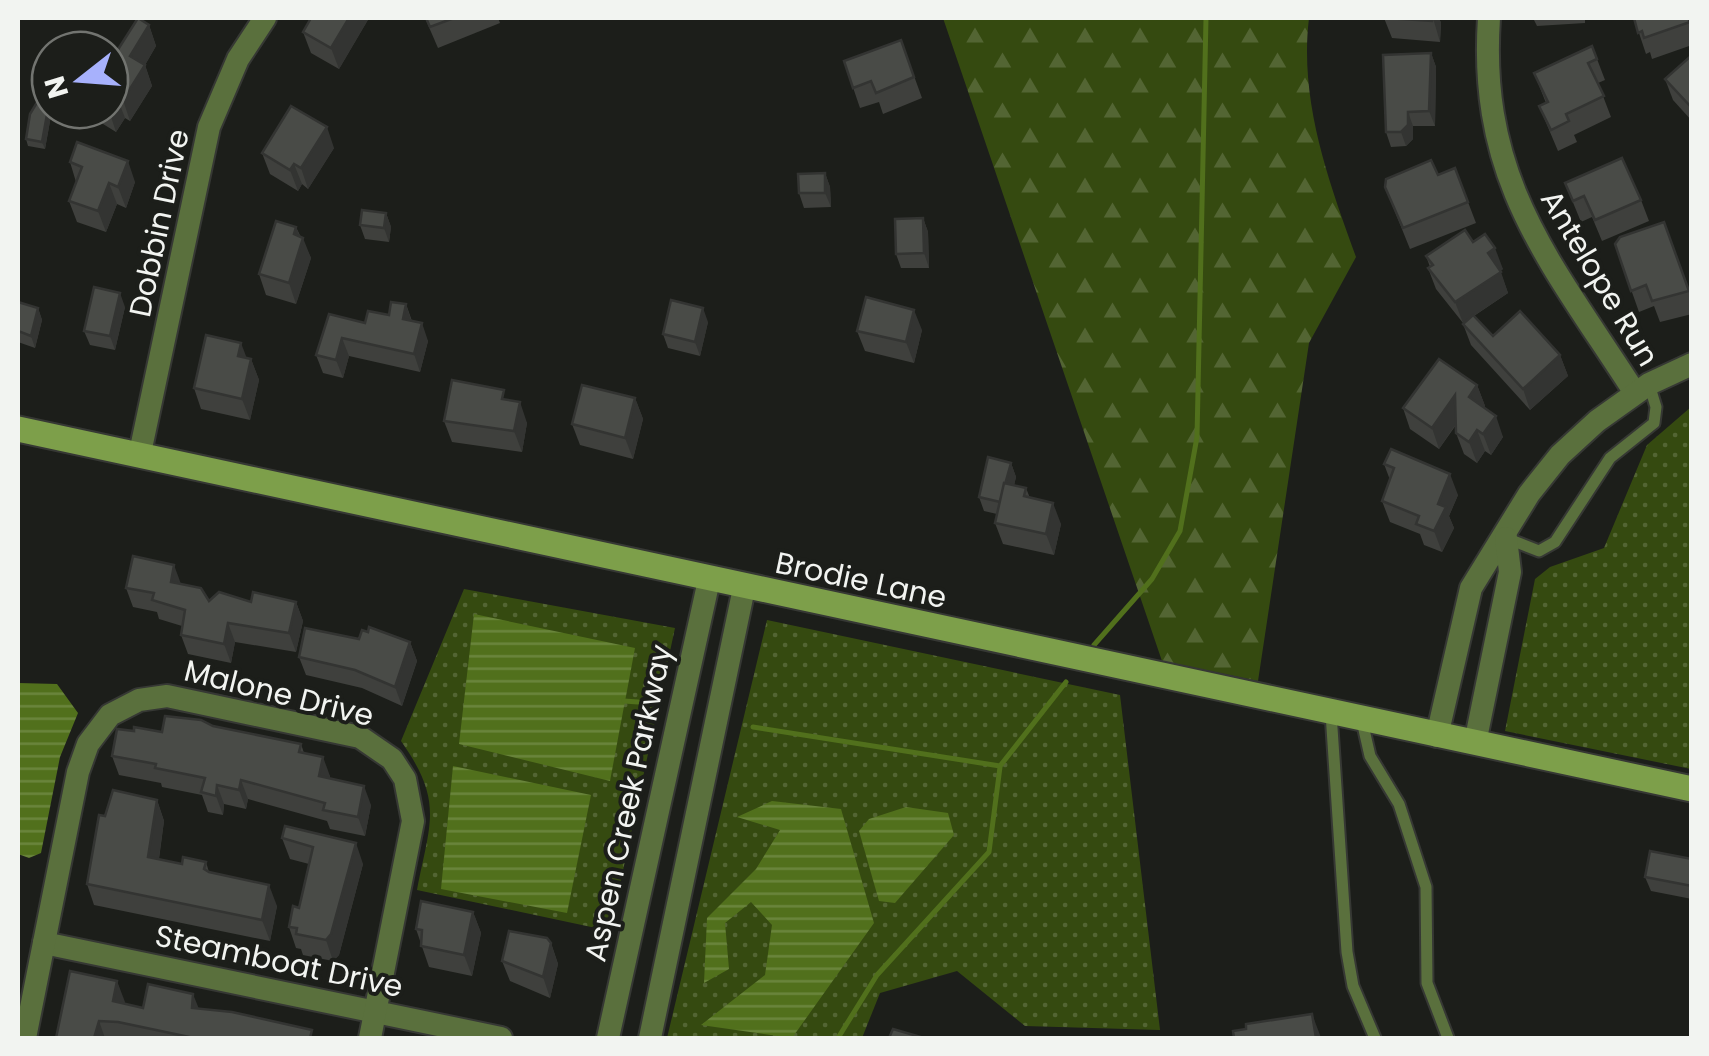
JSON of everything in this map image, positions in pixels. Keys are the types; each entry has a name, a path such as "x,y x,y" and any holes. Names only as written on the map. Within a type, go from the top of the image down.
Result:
{"main road":[{"name":"Brodie Lane","path":"18,430 140,453 744,588 1692,789"}],"street":[{"name":"Dobbin Drive","path":"140,453 209,127 238,58 266,18"},
{"name":"Antelope Run","path":"1489,18 1485,75 1499,158 1529,229 1642,388"},
{"path":"1436,736 1471,588 1483,564 1506,538 1529,494 1560,456 1642,388 1692,364"},
{"path":"1475,743 1510,572 1506,538"},
{"name":"Aspen Creek Parkway","path":"608,1038 709,580"},
{"path":"650,1038 744,588"},
{"name":"Malone Drive","path":"25,1038 78,772 88,744 110,714 138,700 167,696 360,738 378,747 405,779 413,822 370,1038"},
{"name":"Steamboat Drive","path":"44,943 501,1038"}],"lane":[{"path":"1506,538 1540,552 1556,542 1610,458 1654,423 1656,407 1642,388"},
{"path":"1331,713 1347,952 1353,986 1375,1038"},
{"path":"1362,720 1370,756 1400,804 1426,887 1427,984 1448,1038"}],"green space":[{"path":"943,18 1309,18 1307,49 1312,109 1326,169 1356,257 1309,343 1258,681 1162,661"},
{"path":"1691,407 1691,769 1505,731 1535,579 1550,567 1604,548 1647,445"},
{"path":"464,589 675,628 610,931 417,890 430,813 423,780 401,741"},
{"path":"767,620 1120,695 1160,1030 1025,1026 957,971 880,993 862,1038 667,1038"}],"shaded area":[{"path":"474,614 635,648 610,781 459,744"},
{"path":"18,683 57,684 78,713 60,757 41,853 29,858 18,854"},
{"path":"453,766 591,795 567,913 441,889"},
{"path":"772,801 841,809 874,923 792,1038 701,1025 765,975 772,925 751,902 725,923 729,969 704,983 707,918 756,869 780,830 737,817"},
{"path":"906,807 948,813 954,835 895,903 879,901 859,831 869,819"}],"building":[{"path":"138,18 149,25 130,56 130,31"},
{"path":"311,18 349,18 331,48 303,32"},
{"path":"426,18 454,18 430,27"},
{"path":"1386,18 1433,18 1432,21"},
{"path":"1634,18 1688,18 1690,22 1644,38 1642,31 1638,33"},
{"path":"901,40 914,77 876,93 871,81 853,88 844,61"},
{"path":"1592,46 1597,59 1588,63 1604,96 1566,114 1569,121 1551,130 1539,106 1548,102 1534,73"},
{"path":"1431,53 1429,111 1408,112 1408,125 1401,132 1386,132 1383,55"},
{"path":"1692,55 1692,108 1665,79"},
{"path":"130,56 145,65 130,89"},
{"path":"291,106 327,127 301,168 294,164 290,170 262,153"},
{"path":"30,114 30,130 44,130 42,142 26,139"},
{"path":"77,142 128,161 118,187 109,183 98,211 69,201 82,167 70,162"},
{"path":"1622,158 1641,200 1595,220 1584,196 1573,201 1565,183"},
{"path":"1431,160 1438,175 1455,168 1468,202 1403,228 1385,187 1386,179"},
{"path":"825,173 825,193 799,193 798,174"},
{"path":"362,210 386,213 384,228 360,225"},
{"path":"923,218 924,253 896,254 895,219"},
{"path":"276,221 296,227 294,234 303,238 289,283 259,274"},
{"path":"1664,222 1689,291 1652,301 1646,285 1631,291 1615,244 1620,237"},
{"path":"1465,230 1473,242 1485,234 1495,248 1488,253 1501,272 1455,302 1428,268 1433,265 1426,256"},
{"path":"94,287 120,293 110,336 84,331"},
{"path":"866,297 914,310 906,342 857,331"},
{"path":"671,300 703,308 695,342 663,334"},
{"path":"18,302 38,308 31,336 18,331"},
{"path":"391,302 406,304 403,319 422,323 414,354 342,338 336,360 316,355 329,314 365,323 368,311 389,315"},
{"path":"1520,311 1560,355 1523,389 1463,324 1473,315 1493,336"},
{"path":"206,335 241,343 238,356 251,359 242,399 194,388"},
{"path":"1439,359 1477,385 1469,397 1496,416 1483,434 1477,430 1469,442 1456,433 1455,395 1432,428 1403,408"},
{"path":"452,380 504,390 502,399 520,402 514,431 444,421"},
{"path":"582,385 635,398 625,438 572,424"},
{"path":"1391,449 1450,474 1438,504 1446,507 1434,531 1416,524 1419,516 1382,501 1394,468 1384,464"},
{"path":"988,457 1011,463 1000,502 979,497"},
{"path":"1004,483 1026,488 1024,496 1053,503 1046,534 995,523"},
{"path":"133,556 174,565 171,582 201,588 209,601 219,592 251,602 253,592 296,602 289,633 228,623 224,644 181,635 185,610 152,600 154,593 126,588"},
{"path":"369,627 410,642 395,687 355,670 299,657 305,628 359,639 362,630 368,632"},
{"path":"165,716 201,720 213,726 301,744 299,752 323,757 319,776 364,786 358,817 323,810 325,803 241,780 239,790 217,785 216,796 201,792 205,778 112,756 117,729 134,731 134,727 162,732"},
{"path":"113,790 157,800 148,857 182,864 183,857 206,862 204,869 209,872 269,885 262,920 87,884 99,815 105,816"},
{"path":"285,826 356,843 331,934 326,940 296,934 297,928 289,927 293,906 299,908 313,847 282,838"},
{"path":"1650,851 1692,859 1692,886 1645,877"},
{"path":"421,901 473,912 464,955 421,946 422,930 416,929"},
{"path":"509,931 547,938 551,943 543,977 502,961"},
{"path":"70,971 117,981 113,1001 143,1008 148,984 193,994 192,1008 232,1012 312,1030 310,1038 194,1038 99,1021 94,1038 56,1038"},
{"path":"1312,1014 1316,1038 1234,1038 1233,1031 1246,1029 1246,1024"},
{"path":"893,1029 924,1038 889,1038"}],"waterway":[{"path":"1094,645 1152,579 1180,531 1197,437 1206,18"},
{"path":"753,727 1000,766 1066,682"},
{"path":"624,701 638,702"},
{"path":"838,1038 877,975 989,852 1000,767"}]}
